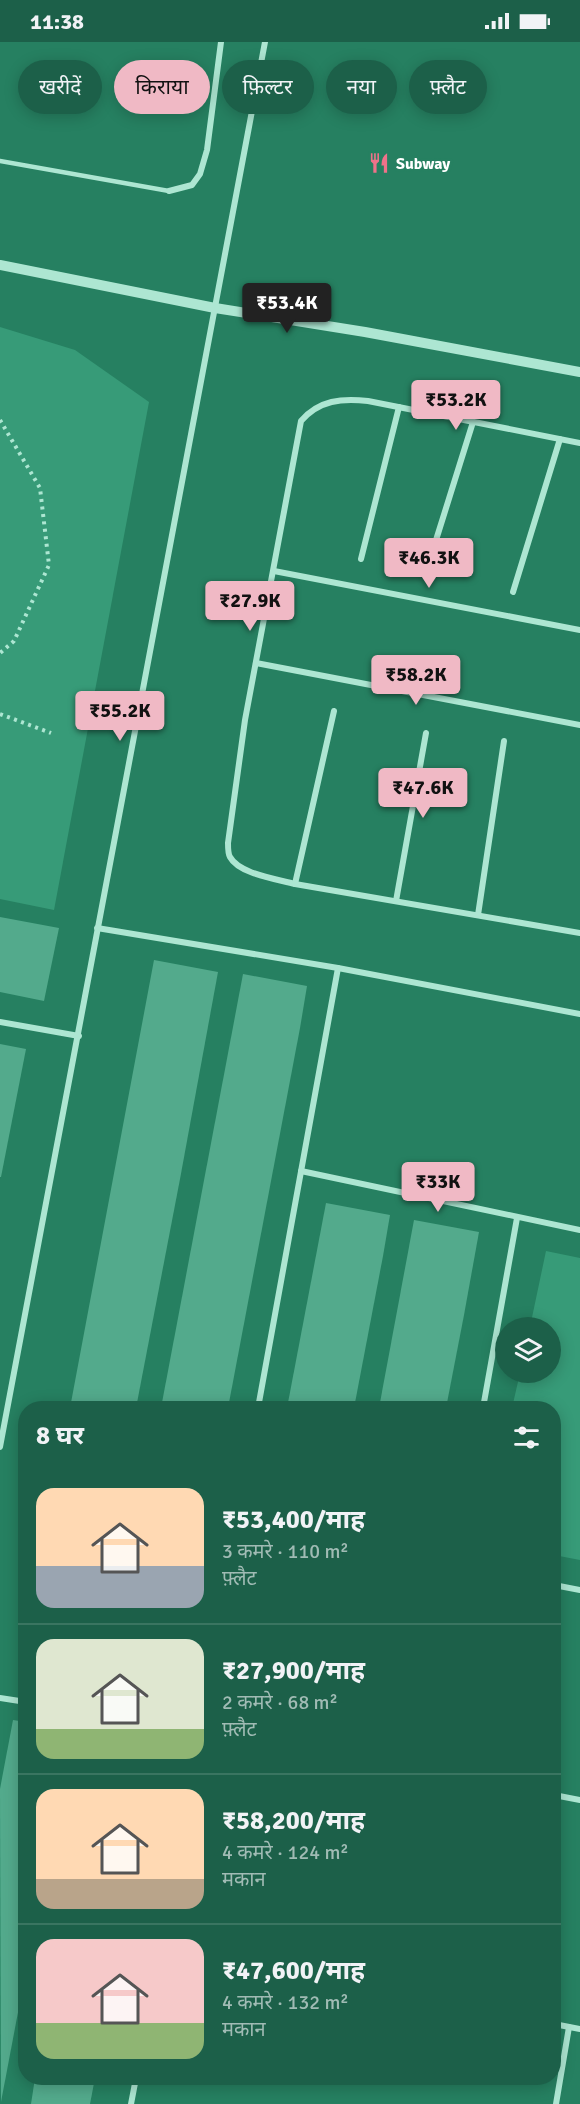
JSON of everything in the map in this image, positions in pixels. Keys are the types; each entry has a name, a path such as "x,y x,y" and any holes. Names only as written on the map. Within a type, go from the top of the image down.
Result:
{"street":[{"path":"169,191 192,185 200,174 207,150 220,42"},
{"path":"0,1448 265,42"},
{"path":"0,265 215,308 365,332 580,372"},
{"path":"580,443 350,399 324,404 310,411 302,422 245,720 228,843 229,856 237,865 251,872 295,884 580,933"},
{"path":"361,559 399,407"},
{"path":"426,572 473,422"},
{"path":"513,592 560,439"},
{"path":"274,571 580,630"},
{"path":"256,663 580,725"},
{"path":"295,884 334,711"},
{"path":"396,901 426,733"},
{"path":"478,915 504,741"},
{"path":"97,928 338,969 580,1014"},
{"path":"259,1401 338,969"},
{"path":"0,1022 79,1036"},
{"path":"301,1171 580,1230"},
{"path":"484,1401 517,1218"},
{"path":"561,1586 580,1590"},
{"path":"0,1698 18,1701"},
{"path":"561,1796 580,1800"},
{"path":"561,2025 580,2029"},
{"path":"561,2074 569,2027"},
{"path":"131,2104 135,2085"},
{"path":"556,2104 559,2085"}],"lane":[{"path":"0,161 169,191"}],"path":[{"path":"0,420 40,488 49,565 14,641 0,653"},
{"path":"0,714 51,733"}],"green space":[{"path":"0,327 75,350 149,402 54,910 0,899"},
{"path":"546,1251 580,1258 580,1560 561,1556 561,1401 514,1401 518,1383 561,1383 561,1317 532,1317"}],"building":[{"path":"0,917 59,928 44,1001 0,992"},
{"path":"154,960 218,972 137,1401 71,1401"},
{"path":"243,974 307,986 229,1401 162,1401"},
{"path":"0,1044 26,1049 1,1177 0,1177"},
{"path":"326,1203 390,1215 355,1401 288,1401"},
{"path":"414,1220 479,1232 447,1401 380,1401"},
{"path":"13,1720 18,1721 18,2012 1,2102 0,1789"},
{"path":"34,2085 94,2085 90,2104 31,2104"}],"place":[{"name":"Subway","path":"379,163"}]}
